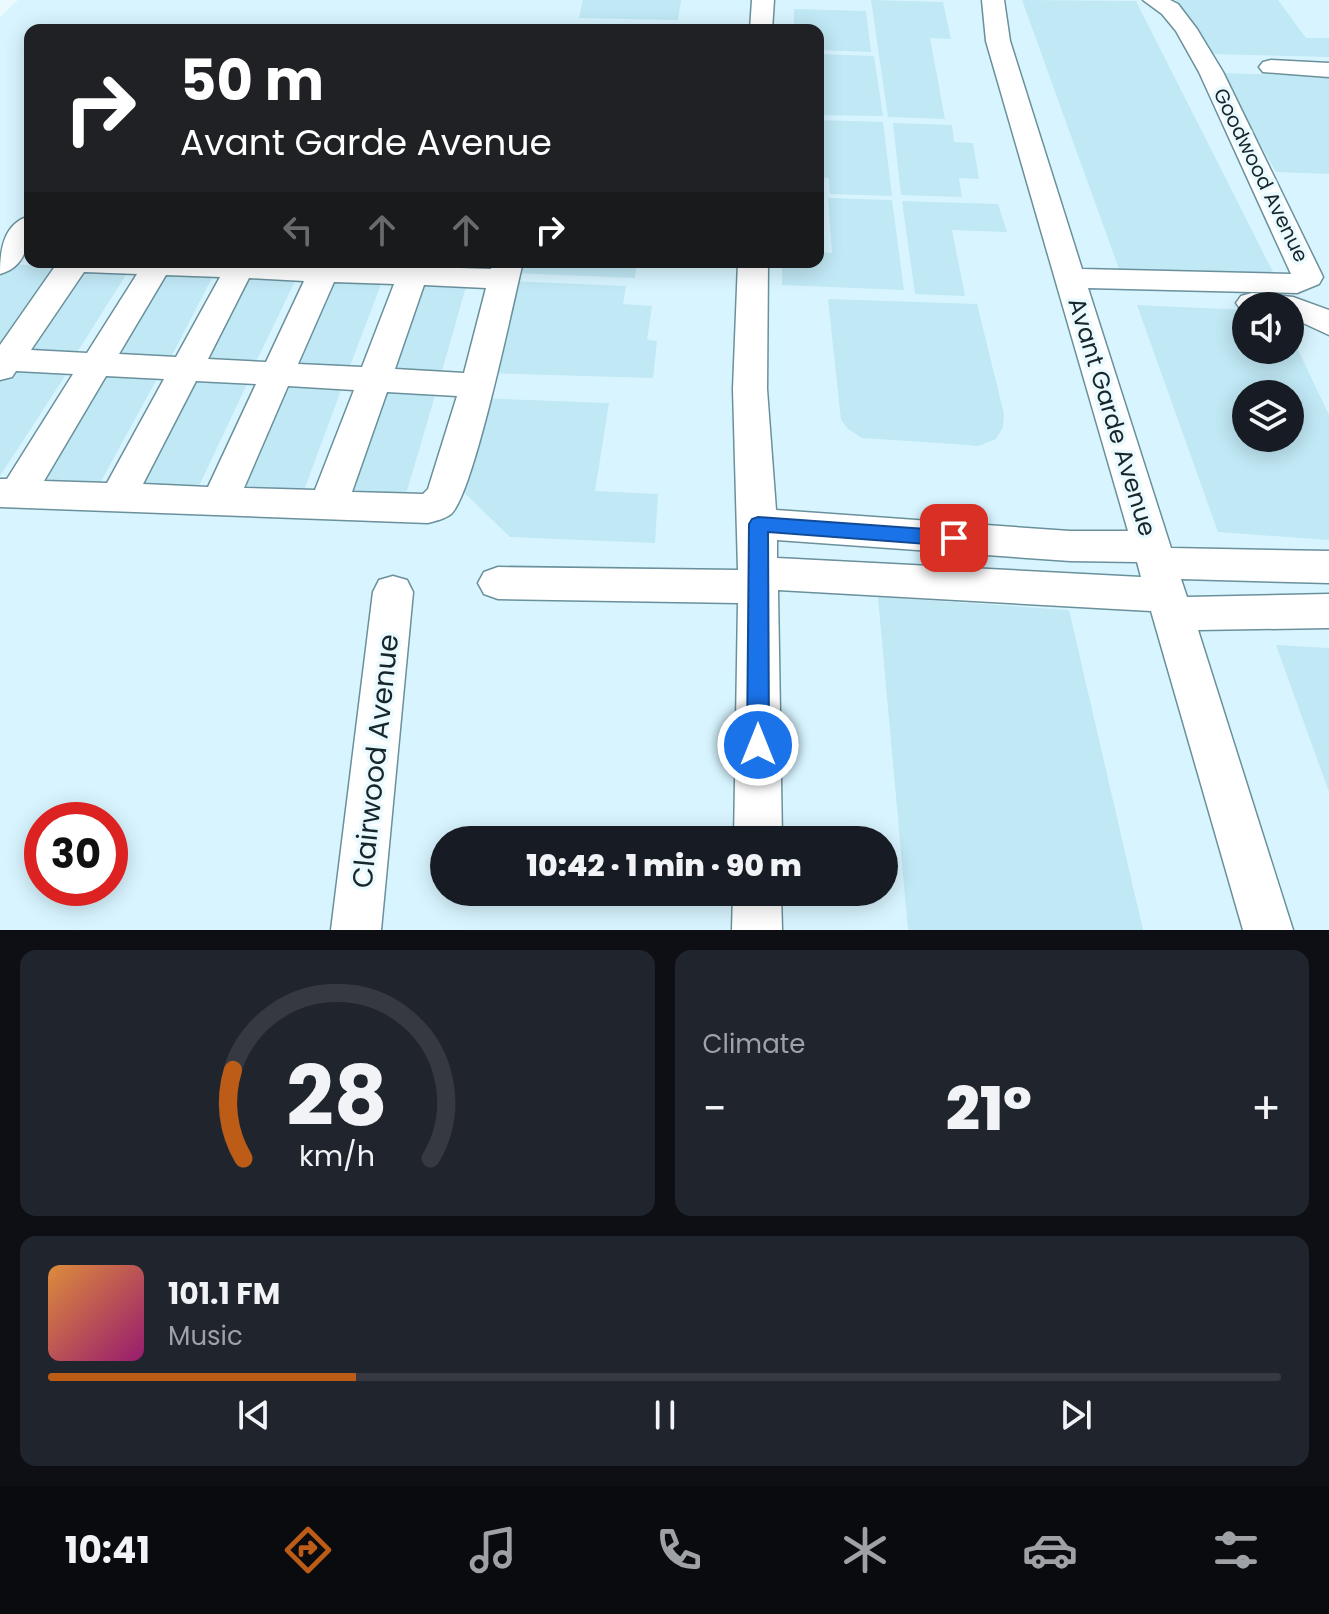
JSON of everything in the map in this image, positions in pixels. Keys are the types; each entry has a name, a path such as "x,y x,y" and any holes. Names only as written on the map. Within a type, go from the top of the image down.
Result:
{"street":[{"path":"761,24 763,0"},
{"name":"Avant Garde Avenue","path":"993,0 998,41 1161,580"},
{"name":"Goodwood Avenue","path":"1074,286 1274,284 1297,283 1308,277 1211,72 1186,29 1170,9 1154,0"},
{"path":"1271,67 1329,70"},
{"path":"11,262 24,237"},
{"path":"2,363 71,268"},
{"path":"9,493 96,365 156,268"},
{"path":"117,498 239,268"},
{"path":"219,502 326,268"},
{"path":"9,493 428,509 439,503 477,385 506,270 370,268"},
{"path":"753,268 750,389 758,524 758,826"},
{"path":"328,506 414,269"},
{"path":"1074,286 1279,304 1310,312 1329,325"},
{"path":"2,363 186,369 477,385"},
{"name":"Avant Garde Avenue","path":"758,524 1055,545 1161,580"},
{"path":"498,583 1161,580 1329,567"},
{"path":"1161,580 1329,611"},
{"path":"1161,580 1268,930"},
{"name":"Clairwood Avenue","path":"356,930 393,592"},
{"path":"757,906 757,930"}],"shaded area":[{"path":"18,0 1329,0 1329,930 0,930 0,17"}],"building":[{"path":"583,0 681,0 678,20 579,18"},
{"path":"871,0 943,2 951,39 930,38 945,119 888,117"},
{"path":"1022,0 1136,1 1274,274 1119,269"},
{"path":"1176,0 1278,0 1306,38 1329,38 1329,57 1208,54"},
{"path":"794,9 866,11 871,52 824,50 824,24 794,24"},
{"path":"824,54 874,56 883,116 824,115"},
{"path":"1220,73 1329,76 1329,174 1276,172"},
{"path":"824,120 883,122 892,196 830,194 829,178 824,178"},
{"path":"893,123 952,125 954,142 973,143 979,179 959,178 962,197 901,195"},
{"path":"828,198 892,200 904,290 782,285 782,268 824,268 824,252 832,253"},
{"path":"902,201 998,204 1007,232 952,230 965,296 915,294"},
{"path":"10,264 24,265 24,268 66,268 0,354 0,276"},
{"path":"73,268 130,268 76,354 16,351"},
{"path":"416,268 472,268 471,271"},
{"path":"511,268 636,268 635,278 510,273"},
{"path":"156,269 215,272 170,359 106,356"},
{"path":"241,272 298,275 256,362 196,360"},
{"path":"328,276 383,279 350,366 288,363"},
{"path":"413,280 467,283 442,371 384,369"},
{"path":"506,281 626,286 623,304 652,306 647,340 657,341 653,378 482,373"},
{"path":"828,299 977,304 1004,414 1003,427 996,439 978,446 862,438 848,429 841,420"},
{"path":"1137,305 1232,309 1232,364 1304,362 1329,415 1329,540 1218,532"},
{"path":"4,369 67,373 0,476 0,374"},
{"path":"94,373 158,377 99,485 29,481"},
{"path":"185,378 249,380 198,488 127,485"},
{"path":"276,381 343,385 303,493 229,490"},
{"path":"375,385 437,389 404,501 334,497"},
{"path":"476,398 609,403 595,491 658,494 655,543 510,537 452,481"},
{"path":"878,597 1069,610 1143,930 908,930"},
{"path":"1276,645 1329,648 1329,792"}],"route":[{"path":"758,745 758,524 954,538"}]}
